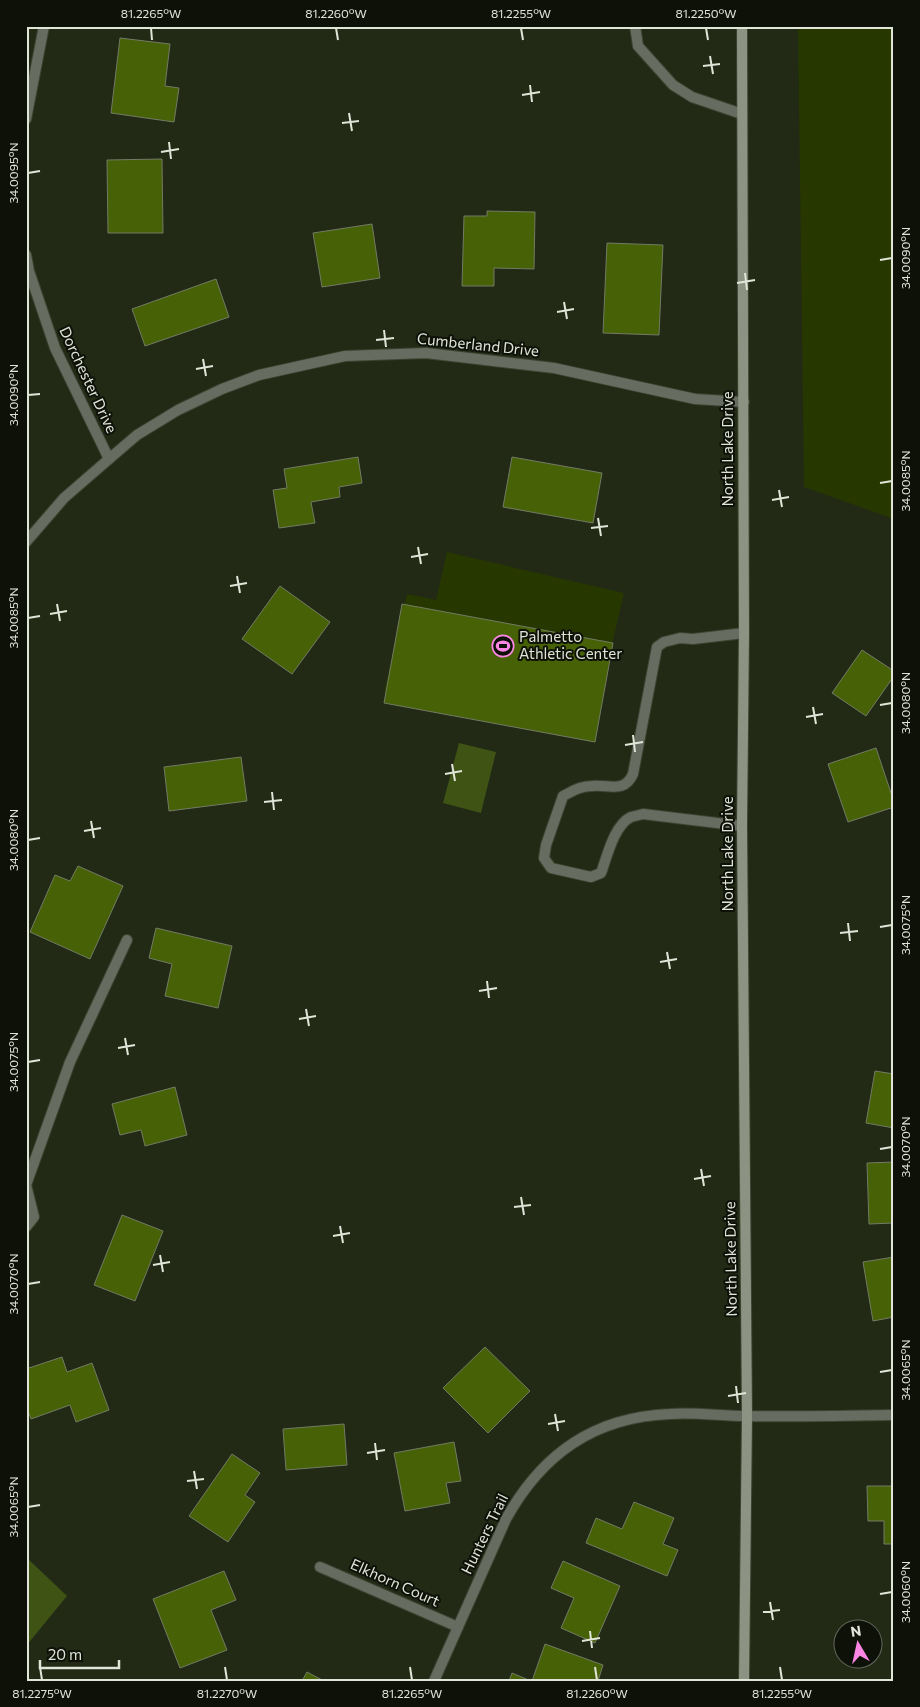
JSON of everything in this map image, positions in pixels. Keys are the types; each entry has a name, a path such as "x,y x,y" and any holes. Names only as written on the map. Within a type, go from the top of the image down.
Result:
{"main road":[{"name":"North Lake Drive","path":"742,26 744,402 742,826 747,1416 744,1681"}],"street":[{"path":"26,119 44,26"},
{"path":"635,26 638,46 673,85 692,96 742,114"},
{"name":"Dorchester Drive","path":"26,255 28,271 55,348 109,459"},
{"name":"Cumberland Drive","path":"26,542 64,498 145,430 178,410 222,389 259,375 345,356 426,353 554,368 695,399 744,402"},
{"path":"742,826 643,814 631,817 622,824 613,839 601,874 591,877 551,868 544,858 546,845 563,796 578,788 593,786 619,787 629,782 633,774 657,647 664,642 680,638 693,639 744,633"},
{"path":"26,1227 34,1217 26,1185 70,1062 127,940"},
{"name":"Hunters Trail","path":"434,1681 506,1519 519,1496 534,1476 553,1458 596,1430 645,1416 671,1414 747,1416 894,1415"},
{"name":"Elkhorn Court","path":"320,1567 458,1627"}],"shaded area":[{"path":"798,26 894,26 894,519 804,487"},
{"name":"Palmetto Athletic Center","path":"447,552 624,593 590,738 384,691 407,594 436,600"},
{"path":"459,743 496,752 481,813 443,803"},
{"path":"26,1557 67,1596 26,1646"}],"building":[{"path":"120,38 170,44 165,86 179,88 174,122 111,113"},
{"path":"162,159 163,233 108,233 107,160"},
{"path":"487,211 535,212 534,269 494,268 494,286 462,286 464,216 487,216"},
{"path":"372,224 380,278 322,287 313,233"},
{"path":"607,243 663,245 659,335 603,333"},
{"path":"216,279 229,317 145,346 132,309"},
{"path":"358,457 362,483 339,487 340,497 311,502 315,523 279,528 273,490 287,488 284,469"},
{"path":"512,457 602,473 593,523 503,507"},
{"path":"280,586 330,622 292,674 242,639"},
{"name":"Palmetto Athletic Center","path":"402,604 613,643 595,742 384,703"},
{"path":"862,650 894,671 894,676 866,716 832,693"},
{"path":"876,748 894,807 848,822 828,764"},
{"path":"241,757 247,801 169,811 164,767"},
{"path":"78,866 123,886 90,959 30,932 55,875 70,881"},
{"path":"156,928 232,946 218,1008 165,996 172,964 149,958"},
{"path":"875,1071 894,1074 894,1128 866,1123"},
{"path":"175,1087 187,1135 145,1146 141,1130 120,1135 112,1104"},
{"path":"894,1162 894,1223 869,1224 867,1163"},
{"path":"122,1215 163,1231 135,1301 94,1285"},
{"path":"894,1257 894,1317 873,1321 863,1262"},
{"path":"485,1347 530,1391 488,1433 443,1388"},
{"path":"62,1357 67,1372 92,1363 109,1410 76,1422 70,1405 31,1419 26,1406 26,1369"},
{"path":"344,1424 347,1465 286,1470 283,1429"},
{"path":"454,1442 461,1481 446,1483 450,1503 405,1511 394,1453"},
{"path":"232,1454 260,1473 245,1495 255,1502 228,1542 189,1516"},
{"path":"867,1486 894,1486 894,1544 884,1544 884,1521 868,1521"},
{"path":"634,1502 674,1518 663,1544 678,1550 667,1576 586,1543 596,1518 622,1529"},
{"path":"563,1561 620,1586 595,1643 561,1628 574,1598 551,1588"},
{"path":"224,1571 236,1600 211,1610 227,1650 180,1668 153,1599"},
{"path":"545,1644 603,1665 598,1681 532,1681"},
{"path":"307,1672 324,1681 302,1681"},
{"path":"512,1673 531,1681 509,1681"}],"place":[{"name":"Palmetto Athletic Center","path":"503,646"}]}
